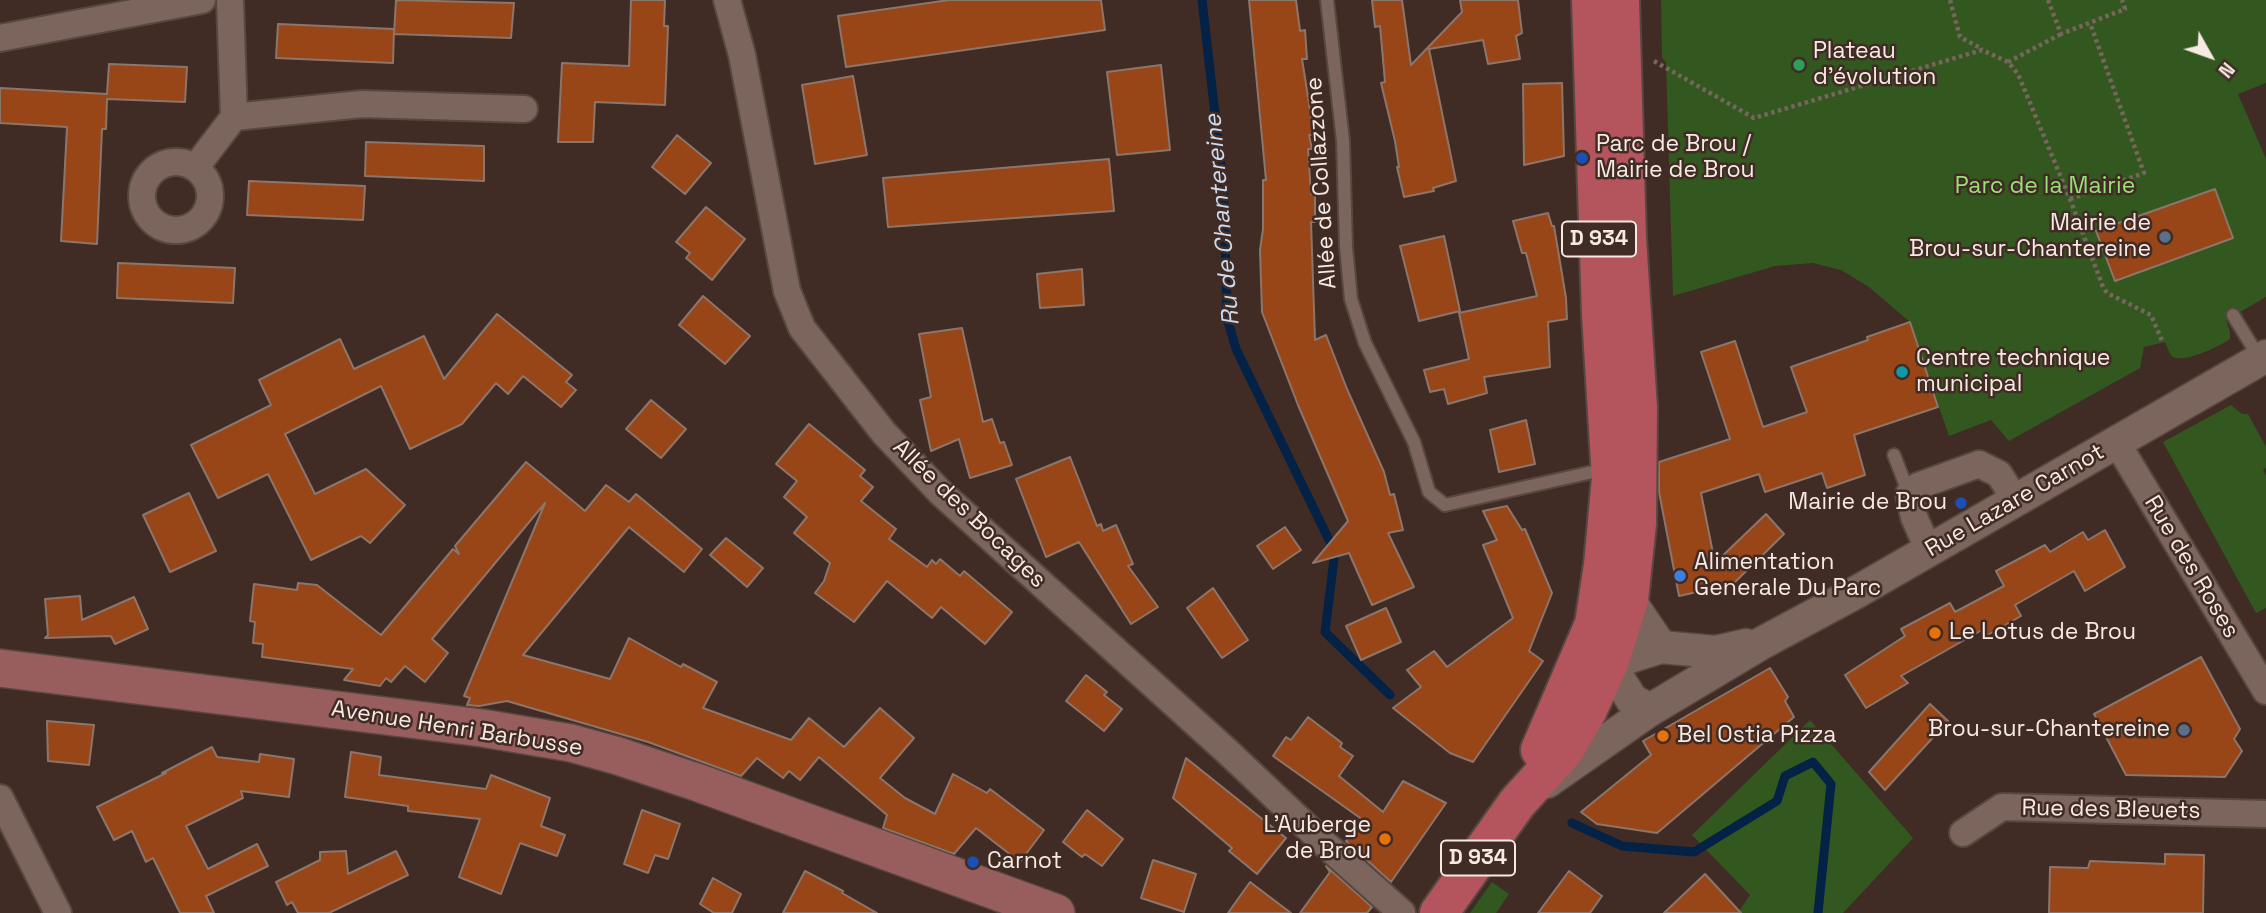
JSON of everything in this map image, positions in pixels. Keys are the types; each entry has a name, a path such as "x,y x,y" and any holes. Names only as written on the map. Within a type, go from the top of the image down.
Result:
{"main road":[{"name":"D 934","path":"1439,913 1517,803 1563,752 1587,712 1609,663 1629,600 1637,524 1620,471 1601,314 1591,0"},
{"name":"D 934","path":"1517,803 1594,624 1620,471 1638,408 1627,238 1619,0"},
{"name":"Avenue Henri Barbusse","path":"0,668 482,728 571,743 687,779 1056,913"}],"street":[{"path":"0,38 202,0"},
{"path":"195,168 234,117 230,0"},
{"name":"Allée des Bocages","path":"727,0 742,55 787,291 802,328 884,433 940,492 1402,913"},
{"path":"234,117 362,104 524,109"},
{"name":"Rue Lazare Carnot","path":"1517,803 1650,710 1762,643 1929,551 2263,358"},
{"name":"Rue des Roses","path":"2117,443 2266,691"},
{"path":"1929,551 1914,517 1909,494 1918,486 1979,464 1999,474 2016,500"},
{"path":"1620,471 1625,491 1622,550 1613,605 1599,648 1632,700 1650,710"},
{"path":"1629,600 1661,647"},
{"name":"Rue Lazare Carnot","path":"1573,676 1661,647 1715,652 1762,643"},
{"path":"0,798 58,913"},
{"name":"Rue des Bleuets","path":"1963,832 2002,807 2266,814"}],"lane":[{"name":"Allée de Collazzone","path":"1327,0 1343,141 1346,247 1351,299 1365,343 1414,442 1429,492 1445,505 1570,476 1620,471"},
{"path":"2233,315 2263,358"},
{"path":"1894,455 1909,494"}],"path":[{"path":"1950,0 1960,37 2008,62 2018,74 2107,293 2151,314 2163,343"},
{"path":"2048,0 2061,34"},
{"path":"2008,62 2061,34 2125,9 2122,0"},
{"path":"2070,198 2144,173 2090,23"},
{"path":"1647,58 1754,118 1982,50"}],"green space":[{"name":"Parc de la Mairie","path":"1661,0 2266,0 2266,83 2238,94 2266,159 2266,297 2226,320 2230,339 2222,344 2185,358 2173,357 2165,342 2144,347 2140,368 2009,441 1991,420 1949,436 1910,322 1869,287 1841,270 1813,263 1775,266 1673,296 1666,63 1662,57"},
{"path":"2231,405 2242,414 2248,414 2266,447 2266,468 2263,470 2266,476 2266,608 2256,613 2163,442"},
{"path":"1810,720 1913,838 1843,913 1738,913 1750,895 1692,835"},
{"path":"1492,882 1509,894 1496,913 1470,913"}],"building":[{"path":"396,0 514,3 511,38 394,34"},
{"path":"631,0 665,0 664,26 668,26 665,105 595,102 593,142 558,142 562,63 629,66"},
{"path":"949,0 1101,0 1105,30 846,67 838,16"},
{"path":"1249,0 1296,0 1300,31 1305,30 1307,59 1302,59 1314,135 1309,135 1312,149 1308,149 1311,194 1315,194 1315,222 1311,222 1315,340 1326,335 1384,472 1390,495 1394,494 1403,530 1388,533 1414,587 1372,605 1349,553 1313,563 1348,521 1262,312 1260,250 1263,180 1266,180"},
{"path":"1372,0 1402,0 1411,65 1462,12 1460,0 1518,0 1522,33 1516,36 1520,59 1488,64 1483,40 1429,49 1456,181 1433,188 1434,191 1404,197 1397,167 1395,141 1381,83 1385,82 1380,26 1375,27"},
{"path":"278,24 394,29 393,63 276,58"},
{"path":"109,64 187,67 185,102 107,99 106,129 102,129 97,244 61,241 67,127 0,123 0,88 107,94"},
{"path":"1161,65 1170,150 1117,155 1107,72"},
{"path":"853,76 867,155 815,164 802,85"},
{"path":"1562,83 1564,156 1524,165 1523,84"},
{"path":"677,135 711,163 685,194 652,167"},
{"path":"366,142 484,146 484,181 365,176"},
{"path":"1109,159 1114,211 888,227 883,178"},
{"path":"249,181 365,186 363,220 247,215"},
{"path":"2215,189 2233,238 2115,281 2096,231"},
{"path":"706,207 745,239 712,280 686,258 690,253 676,242"},
{"path":"1548,213 1554,226 1567,319 1548,322 1550,367 1484,377 1487,393 1448,404 1444,389 1430,392 1424,370 1469,359 1459,313 1537,296 1526,253 1522,253 1513,221"},
{"path":"1444,236 1460,311 1419,321 1400,246"},
{"path":"118,263 235,268 233,303 117,298"},
{"path":"1082,269 1084,305 1040,308 1037,274"},
{"path":"703,296 750,336 725,364 679,325"},
{"path":"497,314 572,375 566,382 576,390 561,407 523,376 508,394 496,383 462,424 410,449 381,386 285,434 315,494 366,469 405,505 370,543 361,536 311,560 268,474 218,498 191,445 271,405 259,380 340,339 354,369 424,336 444,379"},
{"path":"1910,322 1938,407 1854,435 1865,475 1827,488 1822,473 1765,492 1759,474 1701,493 1715,563 1766,514 1784,534 1733,584 1679,596 1659,492 1659,462 1730,439 1701,352 1735,341 1763,427 1807,412 1791,367"},
{"path":"962,328 983,422 992,419 1000,443 1004,442 1012,465 970,478 959,439 931,451 920,400 931,397 919,334"},
{"path":"651,400 686,429 661,458 626,429"},
{"path":"1526,420 1535,464 1499,472 1490,430"},
{"path":"809,424 865,470 860,476 873,487 861,501 896,529 889,539 927,567 932,560 936,564 940,559 960,576 964,571 1012,612 985,644 941,607 932,618 887,581 854,622 815,593 824,581 830,563 794,533 807,517 784,497 797,481 776,464"},
{"path":"1070,457 1097,526 1101,524 1103,531 1116,525 1133,564 1128,566 1158,607 1131,624 1079,542 1046,557 1016,479"},
{"path":"526,462 585,511 606,485 629,502 636,494 702,549 684,572 629,527 523,655 610,679 629,638 681,667 683,664 717,682 703,708 791,740 809,718 844,747 880,708 914,738 880,778 905,798 935,814 953,774 987,793 990,789 1044,830 1020,862 976,828 954,854 883,828 887,815 819,757 800,780 789,771 783,778 757,758 741,776 648,742 507,701 479,706 467,705 470,698 464,696 545,503 432,639 448,653 425,682 405,666 391,682 386,678 380,686 344,680 353,669 262,657 263,644 253,643 255,622 250,621 254,584 297,590 298,583 317,585 381,635 453,549 459,554 455,546"},
{"path":"189,493 216,551 170,572 143,515"},
{"path":"1507,506 1522,530 1525,529 1552,593 1529,651 1543,661 1473,762 1450,753 1393,708 1421,687 1407,670 1434,651 1447,667 1513,618 1483,545 1497,540 1483,511"},
{"path":"1285,527 1301,550 1273,569 1257,546"},
{"path":"2105,530 2125,567 2085,591 2074,571 2015,605 2021,616 1986,636 1982,630 1901,676 1908,683 1866,708 1845,675 1905,636 1901,629 1950,603 1955,612 2004,586 1996,571 2045,545 2050,552 2083,532 2088,540"},
{"path":"726,538 763,568 747,587 710,555"},
{"path":"1213,588 1248,640 1222,658 1187,608"},
{"path":"80,596 82,620 134,597 148,629 115,644 111,636 45,638 48,635 45,599"},
{"path":"1386,608 1401,642 1361,660 1346,626"},
{"path":"2201,657 2240,729 2234,739 2242,751 2225,777 2126,775 2094,714"},
{"path":"1770,668 1788,697 1785,701 1794,717 1657,833 1597,824 1581,812 1651,755 1643,741"},
{"path":"1086,675 1107,692 1104,695 1122,709 1104,731 1066,701"},
{"path":"1930,704 1948,721 1885,790 1869,772"},
{"path":"1308,717 1342,743 1340,747 1353,756 1339,776 1383,812 1403,781 1446,803 1391,882 1346,841 1363,820 1273,756 1286,737 1291,740"},
{"path":"47,721 94,725 89,765 48,761"},
{"path":"212,747 217,757 259,762 260,754 294,759 289,797 241,791 243,798 186,826 208,869 257,844 268,866 206,896 214,913 180,913 153,858 146,862 132,831 114,840 97,807"},
{"path":"351,752 381,757 379,775 486,789 491,775 550,798 541,826 565,835 557,856 520,843 501,894 459,877 480,819 408,811 408,806 345,797"},
{"path":"1186,758 1286,838 1257,874 1229,851 1232,848 1173,798"},
{"path":"642,810 680,824 668,859 655,855 648,873 624,864"},
{"path":"1087,810 1123,839 1102,866 1085,854 1082,857 1063,842"},
{"path":"346,851 348,874 396,851 408,875 329,913 298,913 292,902 287,905 276,882 320,860 320,852"},
{"path":"2165,854 2204,855 2203,913 2049,913 2050,867 2088,868 2090,861 2165,864"},
{"path":"1153,860 1196,874 1184,912 1141,898"},
{"path":"1326,866 1372,907 1367,913 1300,913 1330,872"},
{"path":"805,871 843,891 842,893 877,913 783,913"},
{"path":"1569,871 1602,896 1590,913 1538,913"},
{"path":"1705,874 1741,913 1664,913"},
{"path":"713,878 741,894 732,913 714,913 700,904"},
{"path":"1250,882 1291,913 1228,913"}],"waterway":[{"name":"Ru de Chantereine","path":"1202,0 1224,193 1227,318 1236,349 1331,544"},
{"name":"Ru de Chantereine","path":"1334,559 1325,632 1390,695"},
{"name":"Ru de Chantereine","path":"1572,823 1622,846 1694,852 1777,801 1785,776 1813,762 1831,784 1818,913"}],"place":[{"name":"Plateau d’évolution","path":"1799,65"},
{"name":"Parc de Brou / Mairie de Brou","path":"1582,158"},
{"name":"Mairie de Brou-sur-Chantereine","path":"2165,237"},
{"name":"Centre technique municipal","path":"1902,372"},
{"name":"Mairie de Brou","path":"1961,503"},
{"name":"Alimentation Generale Du Parc","path":"1680,576"},
{"name":"Le Lotus de Brou","path":"1935,633"},
{"name":"Brou-sur-Chantereine","path":"2184,730"},
{"name":"Bel Ostia Pizza","path":"1663,736"},
{"name":"L'Auberge de Brou","path":"1385,839"},
{"name":"Carnot","path":"973,862"}]}
